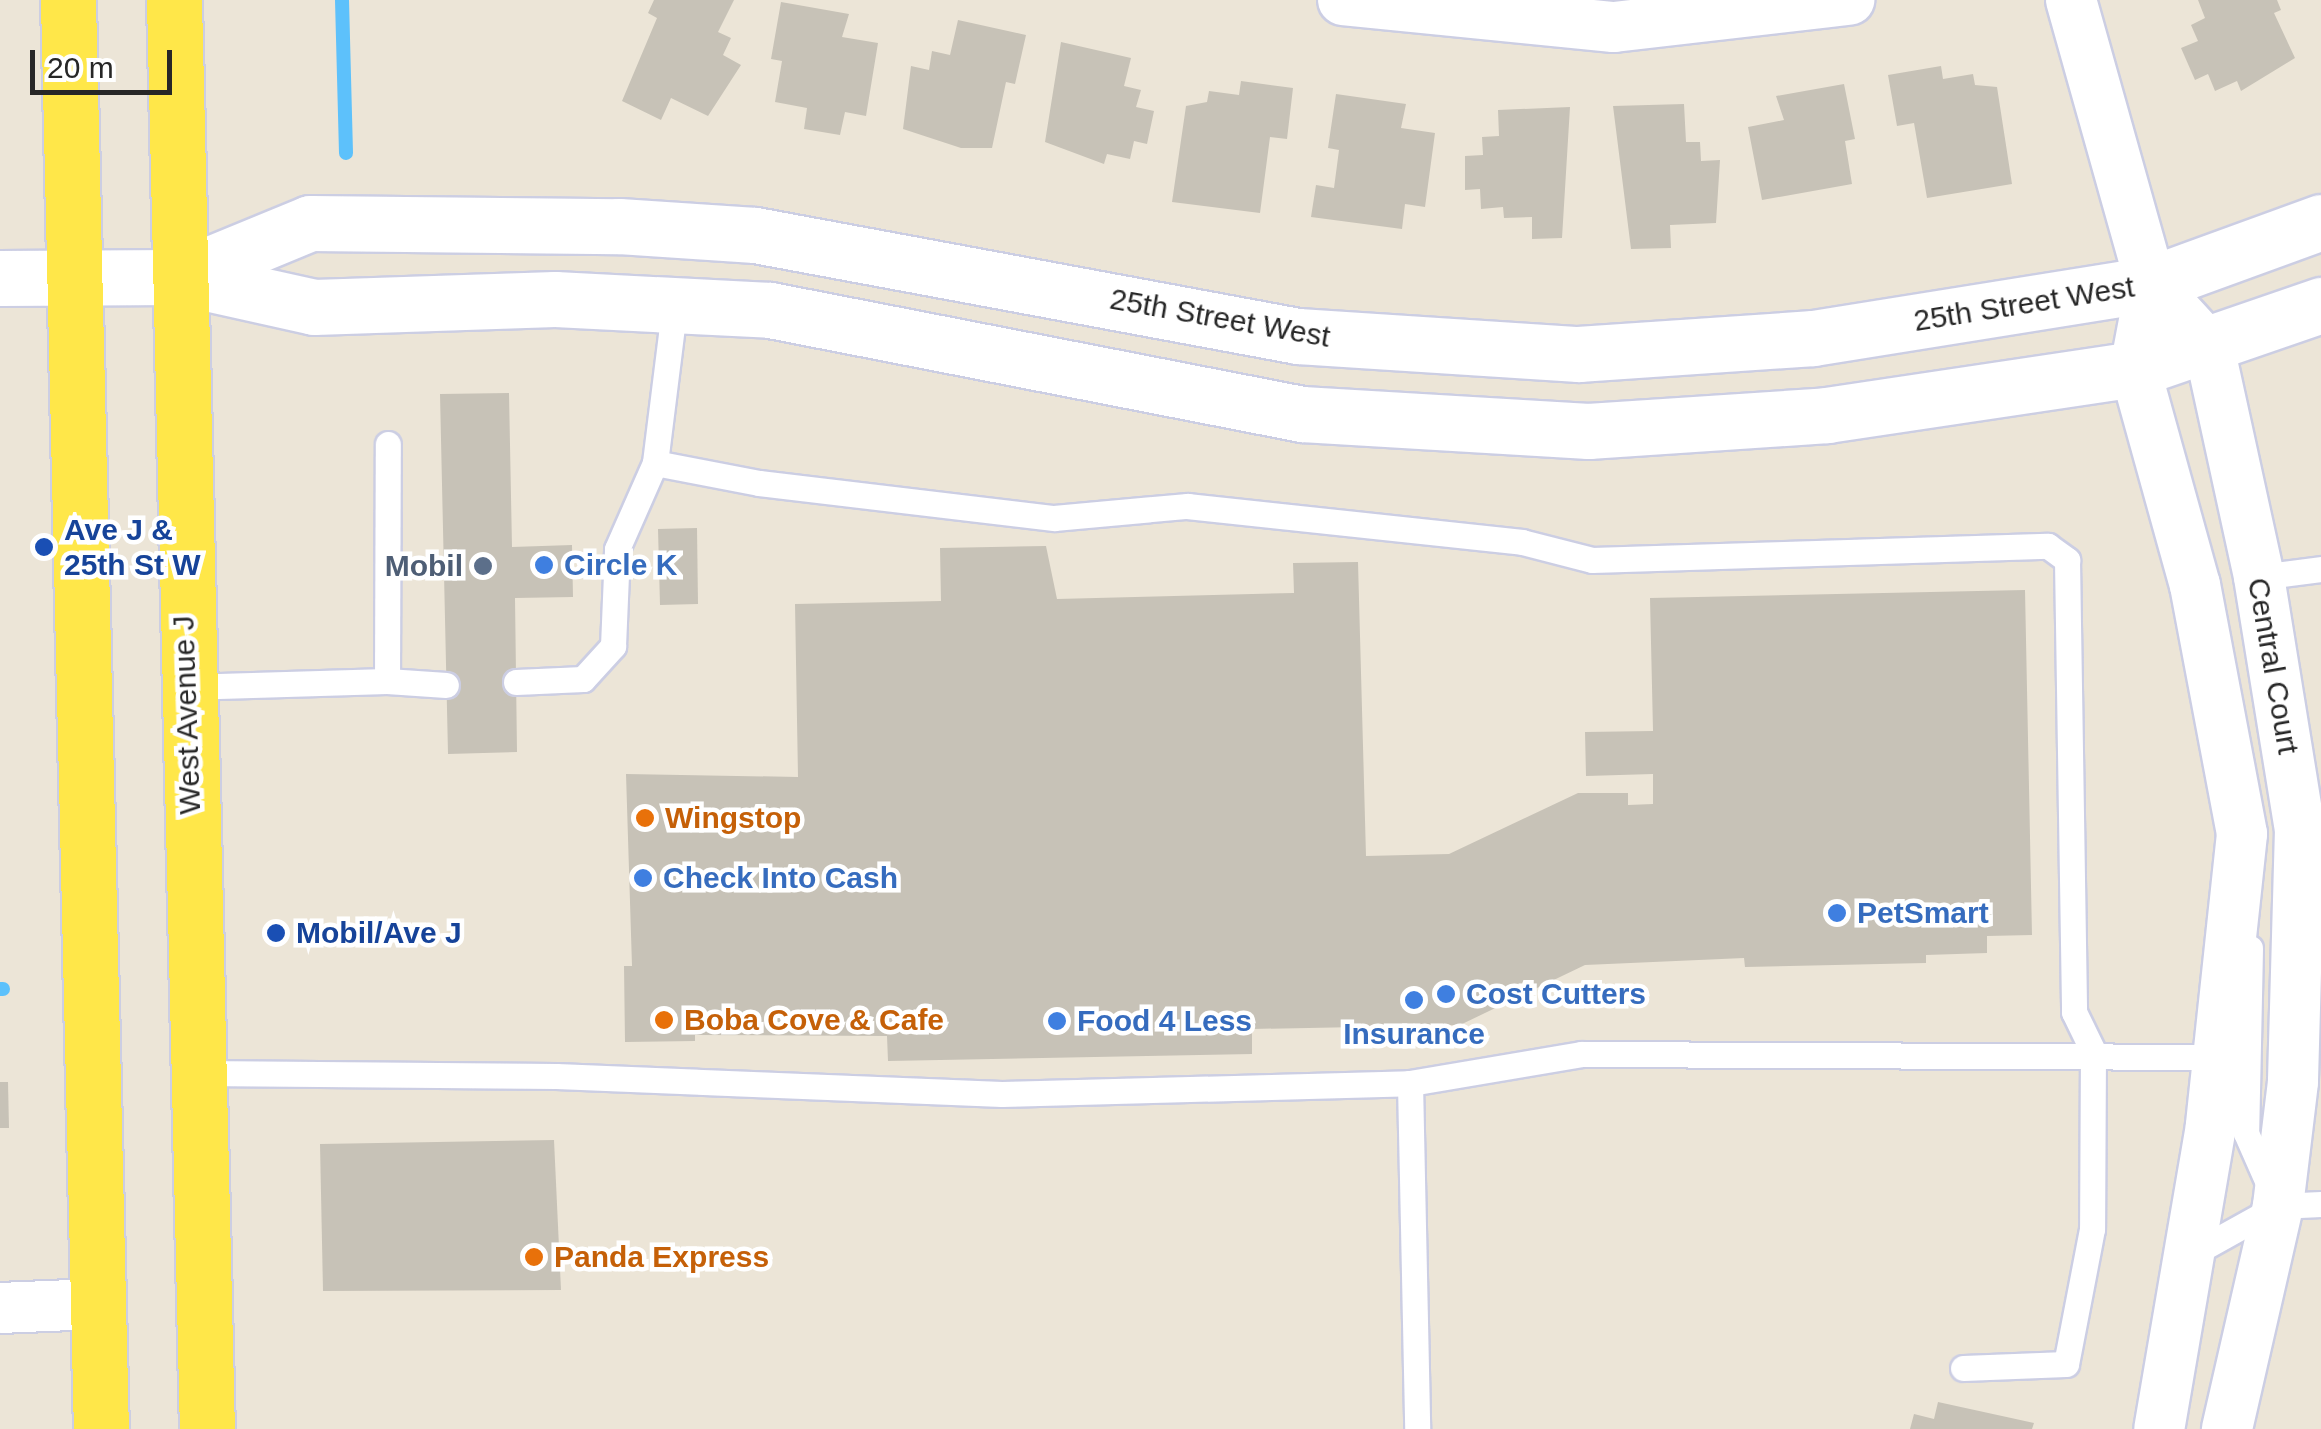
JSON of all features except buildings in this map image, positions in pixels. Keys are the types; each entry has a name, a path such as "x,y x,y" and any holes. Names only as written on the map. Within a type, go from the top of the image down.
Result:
{"main road":[{"path":"68,0 101,1429"},
{"name":"West Avenue J","path":"174,0 185,687 200,1073 208,1429"}],"street":[{"path":"1343,0 1614,27 1848,0"},
{"name":"Central Court","path":"2070,0 2151,284 2136,369 2195,585 2242,834 2220,1057 2159,1429"},
{"name":"25th Street West","path":"179,277 310,223 620,226 755,235 1298,336 1578,354 1813,338 2151,284 2321,222"},
{"name":"25th Street West","path":"0,278 179,277 314,306 675,302 770,310 1302,414 1588,431 1828,415 2136,369 2209,347 2321,305"},
{"name":"Central Court","path":"2151,284 2209,347 2259,577 2300,829 2293,1082 2299,1205 2227,1429"},
{"path":"0,1308 97,1304"}],"lane":[{"path":"516,682 584,679 612,646 617,548 655,463 675,302"},
{"path":"388,444 388,681"},
{"path":"655,463 759,483 1054,518 1187,506 1522,542 1592,560 2048,546 2067,560 2074,1012 2092,1051 2092,1228 2066,1364 1963,1368"},
{"path":"2259,577 2321,569"},
{"path":"185,687 388,681 446,685"},
{"path":"2190,1255 2299,1205 2246,1133 2253,1008 2242,834"},
{"path":"200,1073 556,1076 1002,1094 1410,1083 1582,1054 2092,1051 2220,1057"},
{"path":"1410,1083 1417,1429"}],"waterway":[{"path":"342,0 346,153"}],"place":[{"name":"Ave J & 25th St W","path":"44,547"},
{"name":"Circle K","path":"544,565"},
{"name":"Mobil","path":"483,566"},
{"name":"Wingstop","path":"645,818"},
{"name":"Check Into Cash","path":"643,878"},
{"name":"PetSmart","path":"1837,913"},
{"name":"Mobil/Ave J","path":"276,933"},
{"name":"Cost Cutters","path":"1446,994"},
{"name":"Insurance","path":"1414,1000"},
{"name":"Boba Cove & Cafe","path":"664,1020"},
{"name":"Food 4 Less","path":"1057,1021"},
{"name":"Panda Express","path":"534,1257"}]}
